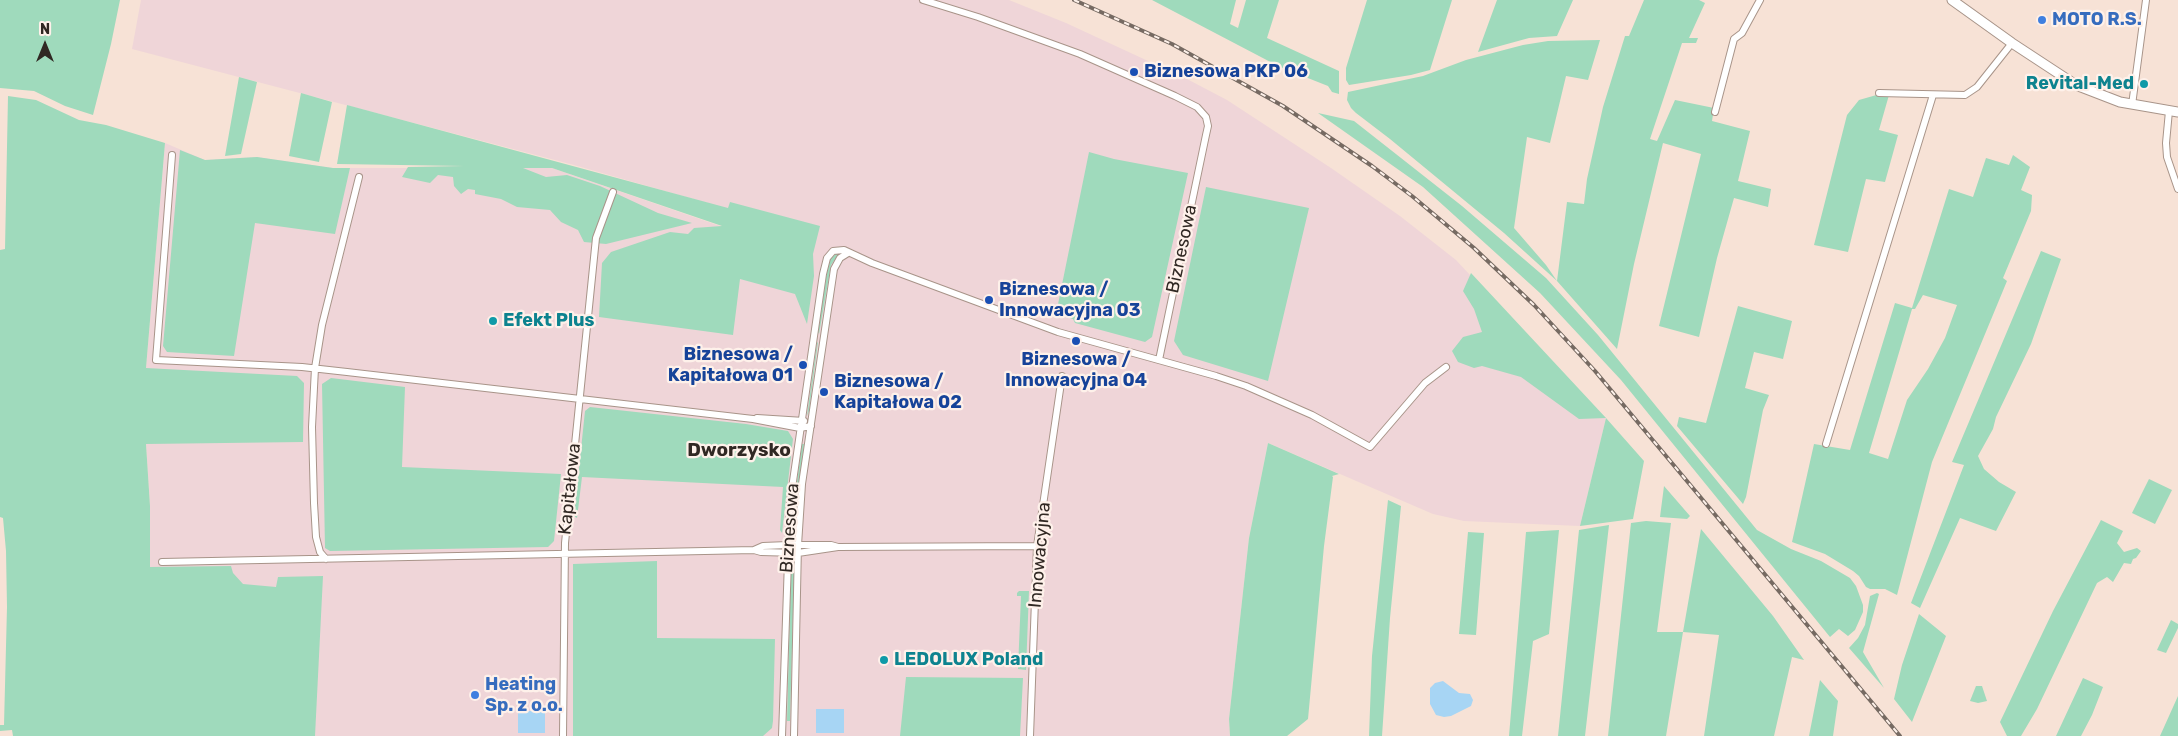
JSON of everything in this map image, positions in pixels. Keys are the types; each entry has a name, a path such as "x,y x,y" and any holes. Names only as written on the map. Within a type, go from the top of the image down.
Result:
{"street":[{"name":"Biznesowa","path":"923,0 978,17 1080,54 1197,107 1206,117 1208,126 1160,360"},
{"path":"1715,112 1734,40 1742,33 1760,0"},
{"path":"1952,0 2012,43 2076,85 2102,96 2132,105 2174,111 2166,143 2167,157 2178,189"},
{"path":"2132,105 2146,0"},
{"path":"1879,93 1965,95 1977,87 2012,43"},
{"path":"1826,444 1933,95"},
{"path":"172,155 156,360 315,368 753,419 802,421 811,426"},
{"path":"326,559 320,552 316,537 314,503 312,418 315,368 324,316 359,177"},
{"name":"Kapitałowa","path":"564,736 564,554 595,244 597,232 613,192"},
{"name":"Biznesowa","path":"782,736 791,492 825,264 829,255 836,250 844,250 848,253 840,258 834,268 802,484 798,545 794,736"},
{"path":"848,253 1053,330 1216,376 1276,398 1312,415 1370,447 1425,384 1446,367"},
{"name":"Innowacyjna","path":"1030,736 1037,546 1062,376"},
{"path":"753,419 800,428 811,426"},
{"path":"162,562 754,550 764,546 788,545 831,545 838,548"},
{"path":"754,550 759,552 798,553 838,548 1037,546"}],"shaded area":[{"path":"141,0 1009,0 1066,23 1187,79 1227,100 1400,216 1456,260 1563,375 1606,418 1580,526 1464,521 1433,514 1268,443 1249,538 1229,719 1230,736 145,736 149,663 150,506 146,444 146,368 165,143 205,160 257,157 333,168 552,168 723,227 728,209 574,165 132,49"}],"green space":[{"path":"0,0 120,0 93,115 65,106 34,91 0,88"},
{"path":"1152,0 1236,0 1230,24 1238,28 1246,0 1279,0 1267,38 1339,71 1339,94 1332,92 1328,86 1280,67"},
{"path":"1367,0 1452,0 1430,70 1349,85 1346,80 1346,68"},
{"path":"1497,0 1573,0 1557,36 1529,38 1478,52"},
{"path":"1644,0 1699,0 1705,3 1689,38 1698,38 1696,43 1682,43 1650,139 1657,141 1675,100 1714,108 1712,121 1750,131 1738,181 1771,189 1768,207 1734,198 1717,258 1699,337 1659,326 1701,154 1663,143 1634,264 1617,349 1557,281 1567,202 1584,204 1587,179 1603,107 1625,36 1629,36"},
{"path":"1600,40 1588,80 1566,76 1550,143 1527,137 1514,228 1546,265 1557,281 1504,233 1356,113 1347,100 1348,92 1423,76 1466,60 1523,45 1548,41"},
{"path":"239,77 257,82 241,154 225,156"},
{"path":"301,93 332,102 319,162 289,156"},
{"path":"1880,94 1889,95 1879,130 1898,135 1885,182 1866,179 1848,252 1814,245 1847,115 1859,100"},
{"path":"8,96 36,100 79,120 106,125 165,143 146,368 297,376 304,383 303,442 146,444 150,506 150,567 231,566 233,573 243,584 276,587 278,577 323,576 315,736 13,736 12,730 0,731 0,725 4,725 7,607 6,551 3,518 0,517 0,250 5,249"},
{"path":"347,105 728,208 730,202 820,226 813,254 814,276 807,324 795,294 740,279 733,335 599,317 602,263 611,252 670,232 688,234 694,228 722,226 552,168 523,168 546,177 567,175 600,186 658,213 692,223 606,244 584,242 578,230 561,222 550,210 517,207 501,199 475,194 475,190 468,189 461,194 454,186 453,177 438,175 430,183 402,177 408,167 464,166 337,164"},
{"path":"1318,113 1354,121 1462,206 1546,278 1598,335 1757,530 1791,549 1821,561 1850,578 1856,586 1863,605 1863,612 1855,630 1848,636 1839,629 1830,637 1621,380 1540,293 1423,187"},
{"path":"180,150 205,160 257,157 333,168 350,168 335,234 255,223 234,356 167,352 163,346"},
{"path":"1089,152 1114,159 1188,173 1152,337 1145,342 1075,323 1073,319 1056,314"},
{"path":"2013,155 2030,167 2021,190 2032,195 2031,211 2003,278 2007,281 1932,462 1897,595 1885,589 1870,589 1866,587 1859,576 1853,571 1825,554 1792,542 1814,444 1850,450 1895,303 1912,308 1949,189 1973,197 1986,158 2009,165","holes":["1923,295 1957,305 1945,338 1928,369 1907,400 1888,459 1869,453 1912,309 1915,309"]},
{"path":"1206,187 1309,208 1268,381 1183,355 1174,341"},
{"path":"2041,251 2061,259 2031,344 1996,417 1993,429 1978,456 1984,469 1999,482 2016,492 1996,531 1960,518 1920,608 1911,603 1964,465 1952,462"},
{"path":"837,253 838,255 831,265 819,334 828,264 830,259"},
{"path":"1471,273 1606,418 1579,419 1521,377 1482,366 1474,368 1458,362 1452,351 1463,337 1482,332 1474,309 1463,291"},
{"path":"1738,306 1792,321 1783,359 1754,352 1745,388 1769,395 1763,410 1743,504 1677,426 1679,417 1706,423"},
{"path":"817,343 809,411 807,416"},
{"path":"331,378 405,387 402,467 561,474 554,541 548,547 330,551 325,548 322,384"},
{"path":"590,407 746,424 788,431 793,439 782,533 780,530 783,487 582,477 577,518 574,516 585,411"},
{"path":"1606,418 1644,461 1633,519 1580,526"},
{"path":"1268,443 1339,474 1332,476 1308,719 1287,736 1230,736 1229,719 1249,538"},
{"path":"802,444 804,444 793,537 793,512"},
{"path":"2149,479 2172,490 2155,524 2132,513"},
{"path":"1664,486 1690,516 1687,519 1660,517"},
{"path":"1388,500 1401,506 1390,618 1382,736 1369,736 1372,656"},
{"path":"2101,520 2123,531 2117,543 2124,552 2137,548 2141,551 2131,564 2124,563 2113,582 2107,577 2097,583 2037,709 2021,736 2007,736 2000,722 2053,611"},
{"path":"1646,521 1671,523 1657,632 1683,632 1666,736 1608,736 1631,523"},
{"path":"1609,525 1585,736 1558,736 1579,530"},
{"path":"1701,529 1773,616 1804,660 1792,657 1774,736 1704,736 1719,635 1683,632"},
{"path":"1559,530 1549,634 1533,641 1522,736 1509,736 1526,532"},
{"path":"1468,532 1484,533 1476,635 1459,634"},
{"path":"657,561 657,638 775,639 773,721 772,728 763,736 573,736 573,564"},
{"path":"791,572 794,572 790,721 787,721"},
{"path":"1019,591 1029,591 1026,670 1018,669 1021,596 1017,596"},
{"path":"1879,594 1863,652 1884,688 1849,648 1858,638 1865,625 1870,596"},
{"path":"1919,614 1946,636 1912,722 1894,699 1902,665"},
{"path":"2171,620 2178,624 2178,628 2166,653 2157,650"},
{"path":"906,677 1023,678 1020,736 900,736"},
{"path":"2083,678 2103,687 2092,715 2081,736 2056,736"},
{"path":"1820,680 1838,701 1833,736 1809,736"},
{"path":"1976,686 1982,686 1987,701 1978,703 1970,701"},
{"path":"2178,696 2178,736 2160,736"}],"water":[{"path":"1443,681 1459,693 1470,694 1473,700 1471,706 1451,716 1436,715 1430,704 1430,688 1435,683"},
{"path":"816,709 844,709 844,733 816,733"},
{"path":"518,711 545,711 545,733 518,733"}],"railway":[{"path":"1074,0 1172,44 1283,106 1372,166 1412,196 1474,248 1534,305 1595,371 1900,736"}],"place":[{"name":"MOTO R.S.","path":"2042,20"},
{"name":"Biznesowa PKP 06","path":"1134,72"},
{"name":"Revital-Med","path":"2144,84"},
{"name":"Biznesowa / Innowacyjna 03","path":"989,300"},
{"name":"Efekt Plus","path":"493,321"},
{"name":"Biznesowa / Innowacyjna 04","path":"1076,341"},
{"name":"Biznesowa / Kapitałowa 01","path":"803,365"},
{"name":"Biznesowa / Kapitałowa 02","path":"824,392"},
{"name":"LEDOLUX Poland","path":"884,660"},
{"name":"Heating Sp. z o.o.","path":"475,695"}],"district":[{"name":"Dworzysko","path":"739,451"}]}
